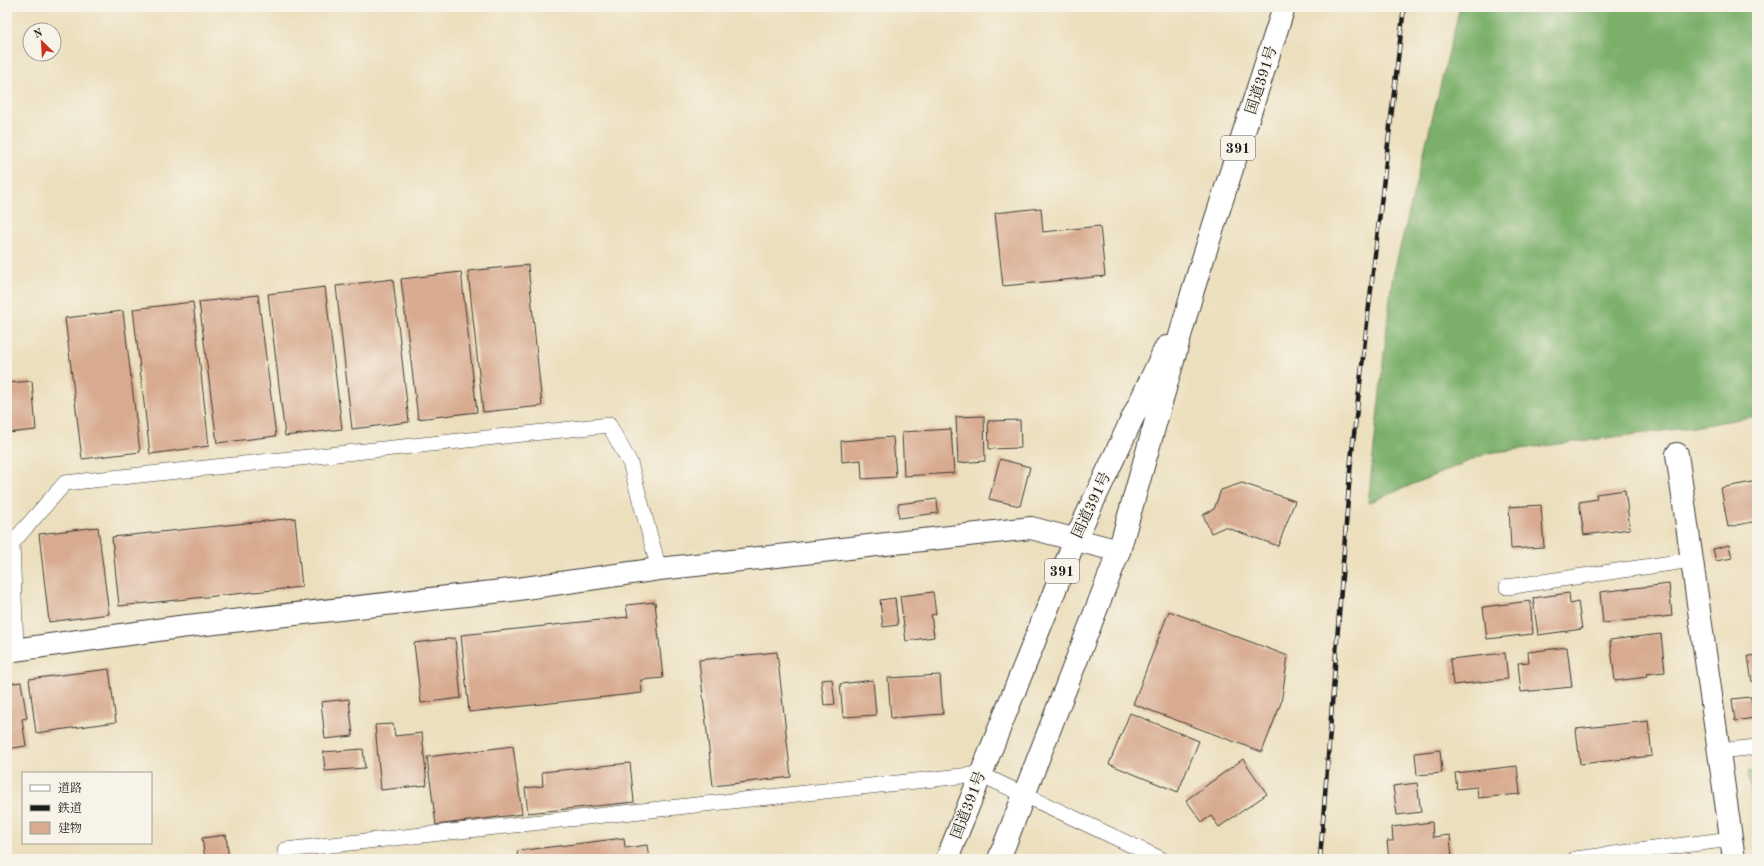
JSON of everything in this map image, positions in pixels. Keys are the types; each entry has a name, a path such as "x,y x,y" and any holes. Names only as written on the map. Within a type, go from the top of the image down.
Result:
{"main road":[{"name":"国道391号","path":"999,859 1119,551 1193,290 1284,7"},
{"name":"国道391号","path":"947,859 1074,540 1193,290"},
{"path":"1677,454 1732,849"},
{"path":"12,650 179,627 511,590 659,569 1031,528 1119,551"}],"lane":[{"path":"12,650 12,542 65,483 609,425 630,463 659,569"},
{"path":"1507,587 1692,560"},
{"path":"1719,751 1757,747"},
{"path":"285,850 980,774 1161,859"},
{"path":"1575,859 1732,849"}],"green space":[{"path":"1460,7 1757,7 1757,416 1694,427 1488,453 1368,503 1392,280"},
{"path":"1757,771 1757,835 1748,772"}],"building":[{"path":"1041,208 1043,232 1100,226 1105,276 1003,286 995,213"},
{"path":"528,265 542,406 483,412 468,271"},
{"path":"461,272 477,412 418,419 401,279"},
{"path":"393,279 409,422 352,429 336,286"},
{"path":"325,287 342,429 285,436 268,294"},
{"path":"258,295 276,436 217,443 199,302"},
{"path":"193,302 209,446 150,454 133,309"},
{"path":"123,311 140,452 82,459 65,318"},
{"path":"32,381 36,430 7,433 7,383"},
{"path":"984,416 985,461 958,463 956,417"},
{"path":"1020,420 1021,448 989,449 988,421"},
{"path":"951,429 954,473 904,476 902,432"},
{"path":"893,437 896,477 862,479 861,460 842,462 841,441"},
{"path":"1000,459 1030,467 1020,506 989,499"},
{"path":"1757,481 1757,521 1728,527 1721,488"},
{"path":"1242,483 1295,501 1278,546 1225,527 1211,533 1203,515 1214,509 1221,490"},
{"path":"1625,490 1630,529 1584,535 1579,502 1597,499 1596,494"},
{"path":"937,499 938,513 899,518 898,504"},
{"path":"1541,505 1544,547 1511,549 1509,507"},
{"path":"295,518 302,587 119,606 112,537"},
{"path":"98,527 109,614 49,622 39,534"},
{"path":"1729,545 1732,558 1716,561 1713,549"},
{"path":"1669,584 1672,616 1603,623 1600,592"},
{"path":"933,592 936,614 931,615 934,637 906,641 900,596"},
{"path":"1569,593 1570,604 1578,602 1582,629 1538,635 1533,598"},
{"path":"895,598 898,625 883,627 880,600"},
{"path":"1530,601 1533,634 1487,639 1483,607"},
{"path":"655,602 663,678 641,680 642,693 469,712 461,635 628,617 626,605"},
{"path":"1169,611 1288,656 1281,703 1262,752 1133,704"},
{"path":"1661,634 1665,672 1646,674 1647,677 1615,681 1610,640"},
{"path":"455,638 461,698 421,703 414,643"},
{"path":"1567,647 1572,687 1521,692 1518,663 1529,662 1528,652"},
{"path":"777,652 791,777 713,786 699,660"},
{"path":"1505,653 1508,679 1453,685 1450,659"},
{"path":"1757,655 1757,681 1752,682 1748,656"},
{"path":"109,669 116,722 36,733 29,679"},
{"path":"940,675 943,714 891,718 888,678"},
{"path":"832,679 835,704 824,705 821,680"},
{"path":"873,680 876,715 843,717 840,684"},
{"path":"21,682 27,718 22,719 26,746 7,749 7,684"},
{"path":"1751,697 1754,718 1735,721 1732,699"},
{"path":"349,699 353,736 325,739 321,702"},
{"path":"1130,713 1199,741 1178,792 1109,764"},
{"path":"1648,721 1652,756 1580,764 1576,729"},
{"path":"393,724 395,736 422,733 427,785 381,790 375,725"},
{"path":"513,746 522,814 436,825 427,757"},
{"path":"363,749 365,768 325,771 323,752"},
{"path":"1440,750 1442,773 1417,775 1415,753"},
{"path":"1243,759 1267,794 1219,827 1211,816 1202,822 1186,800"},
{"path":"630,763 634,802 528,813 525,788 543,786 542,772"},
{"path":"1517,766 1520,794 1478,798 1477,787 1457,789 1455,773"},
{"path":"1417,783 1421,812 1397,815 1393,786"},
{"path":"1432,822 1433,837 1450,835 1452,859 1389,859 1387,841 1393,841 1392,827"},
{"path":"226,835 229,859 205,859 202,838"},
{"path":"624,838 625,848 647,845 649,859 518,859 517,851"},
{"path":"490,856 490,859 475,859 475,858"}],"railway":[{"path":"1320,859 1351,460 1404,7"}]}
